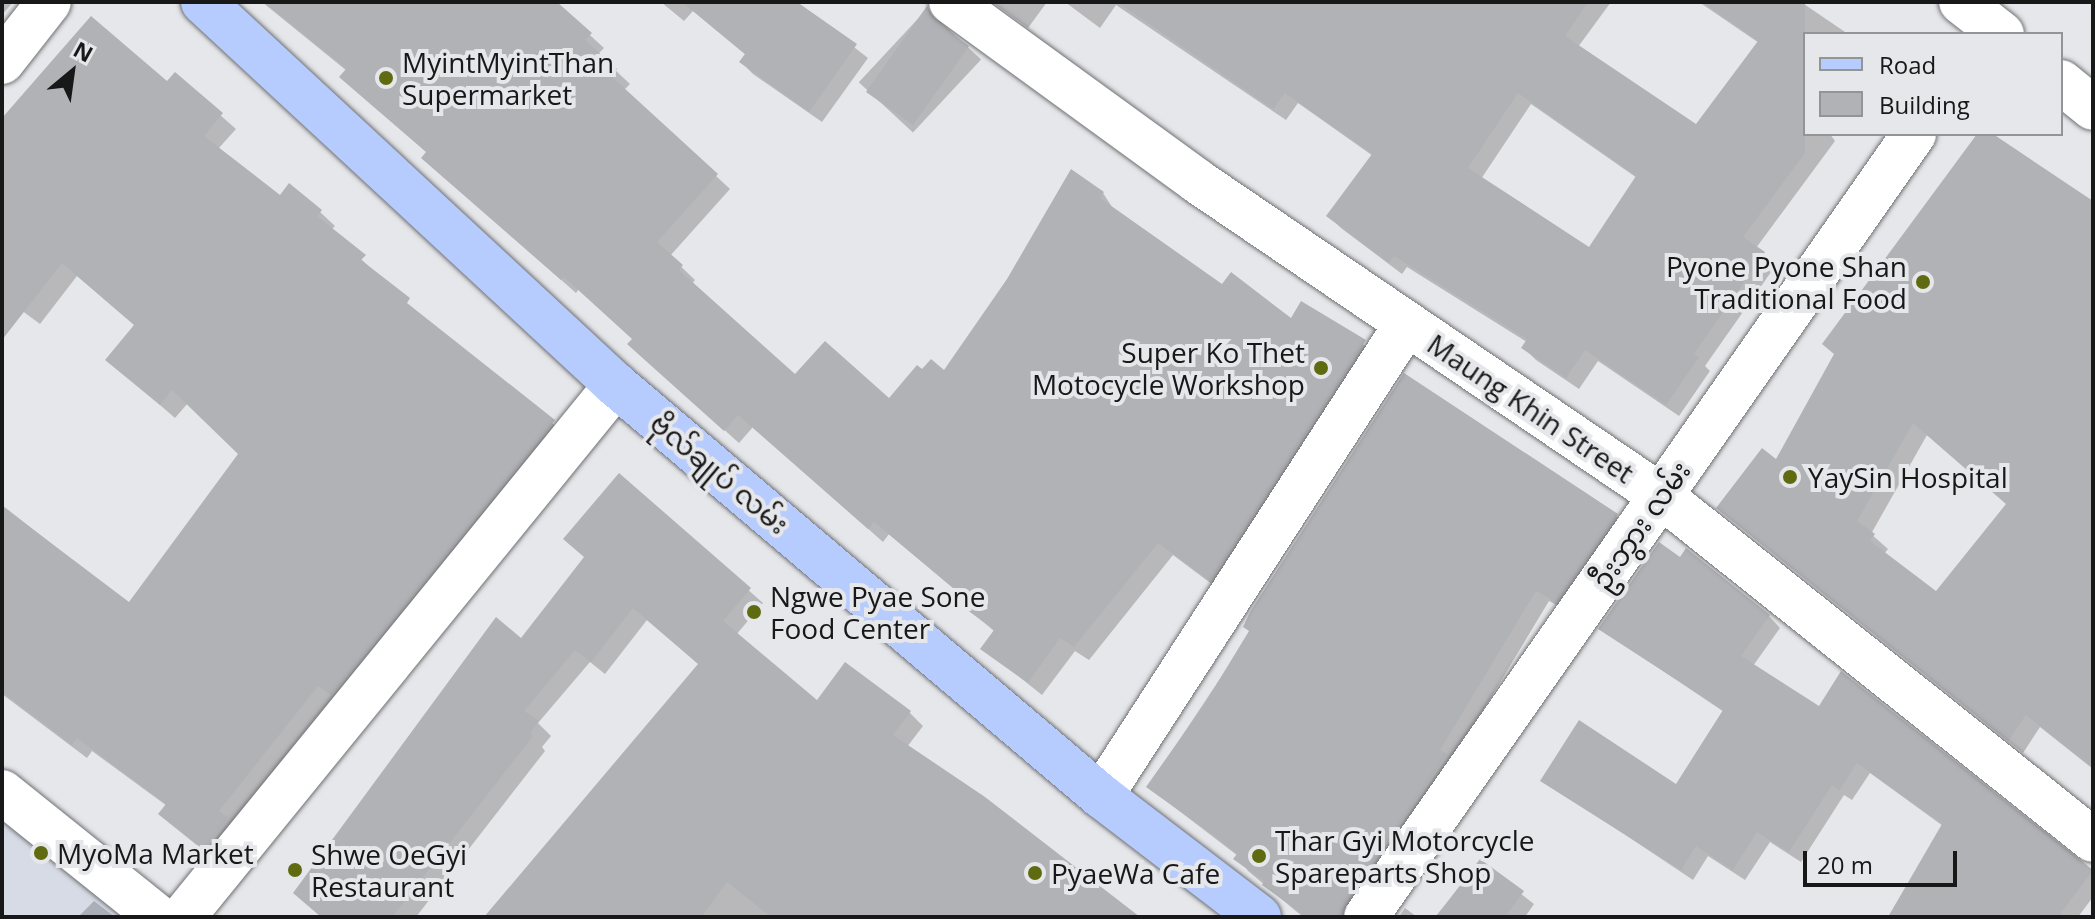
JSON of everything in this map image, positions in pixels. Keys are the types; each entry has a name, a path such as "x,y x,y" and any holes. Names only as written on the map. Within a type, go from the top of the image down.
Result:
{"main road":[{"name":"ဗိုလ်ချုပ် လမ်း","path":"203,2 616,385 1101,796 1259,917"}],"street":[{"path":"2,62 49,2"},
{"name":"Maung Khin Street","path":"951,2 1197,181 1661,496 2093,840"},
{"path":"2063,84 2093,108"},
{"name":"ဦးဘွား လမ်း","path":"1366,917 1913,136"},
{"path":"1101,796 1407,323"},
{"path":"183,917 616,385"},
{"path":"2,792 158,917"}],"shaded area":[{"name":"MyoMa Market","path":"2,788 158,917 2,917"}],"building":[{"path":"264,2 557,2 592,33 585,40 617,69 611,76 718,174 657,242 683,265 679,270 795,374 825,341 889,398 917,365 922,369 931,359 944,370 1007,279 1071,169 1104,192 1100,198 1222,284 1231,272 1291,318 1301,301 1366,340 1210,581 1158,543 1074,647 1060,638 1028,683 980,649 994,630 966,609 971,603 874,522 868,529 738,415 724,431 627,344 632,339 564,277 561,280 421,158 426,152 339,77 346,69"},
{"path":"682,2 797,2 857,44 809,112 739,62 745,54"},
{"path":"1117,2 1588,2 1565,36 1696,124 1758,41 1702,2 1805,2 1805,153 1743,237 1765,252 1694,354 1699,357 1666,405 1585,350 1566,378 1521,348 1527,339 1394,256 1389,263 1326,216 1372,154 1285,93 1273,109","holes":["1518,93 1636,176 1589,247 1468,168"]},
{"path":"927,6 936,22 969,46 913,125 866,92"},
{"path":"91,16 167,81 175,72 223,113 204,136 280,195 289,183 322,210 317,216 366,255 361,260 410,298 407,303 555,420 331,695 318,686 219,811 228,818 203,850 158,814 166,804 77,738 72,745 2,692 2,506 129,602 238,454 172,390 160,405 105,360 134,325 62,263 2,340 2,118"},
{"path":"1976,136 1996,136 2093,201 2093,768 2026,715 2008,741 1716,508 1762,448 1776,459 1834,354 1822,344","holes":["1913,423 2006,504 1936,591 1870,541 1875,534 1857,521"]},
{"path":"1404,373 1618,514 1556,602 1536,591 1440,750 1447,754 1346,903 1341,917 1306,917 1233,859 1237,854 1146,787 1204,705 1249,631 1243,627 1250,612"},
{"path":"619,473 751,588 723,621 817,700 845,662 911,711 893,735 985,797 1140,917 771,917 727,882 701,917 484,917 698,664 633,608 591,662 575,650 524,711 539,721 530,733 533,736 392,917 321,917 293,893 496,617 521,638 584,557 563,539"},
{"path":"1659,542 1680,557 1686,548 1770,615 1741,656 1819,706 1841,671 2093,870 2058,917 1888,917 1942,824 1857,763 1840,790 1832,785 1789,852 1757,832 1733,870 1696,846 1681,870 1540,781 1579,720 1676,784 1723,710 1598,629"},
{"path":"1480,859 1524,891 1505,917 1436,917"}],"place":[{"name":"MyintMyintThan Supermarket","path":"386,78"},
{"name":"Pyone Pyone Shan Traditional Food","path":"1923,282"},
{"name":"Super Ko Thet Motocycle Workshop","path":"1321,368"},
{"name":"YaySin Hospital","path":"1790,477"},
{"name":"Ngwe Pyae Sone Food Center","path":"754,612"},
{"name":"MyoMa Market","path":"41,853"},
{"name":"Thar Gyi Motorcycle Spareparts Shop","path":"1259,856"},
{"name":"Shwe OeGyi Restaurant","path":"295,870"},
{"name":"PyaeWa Cafe","path":"1035,873"}]}
